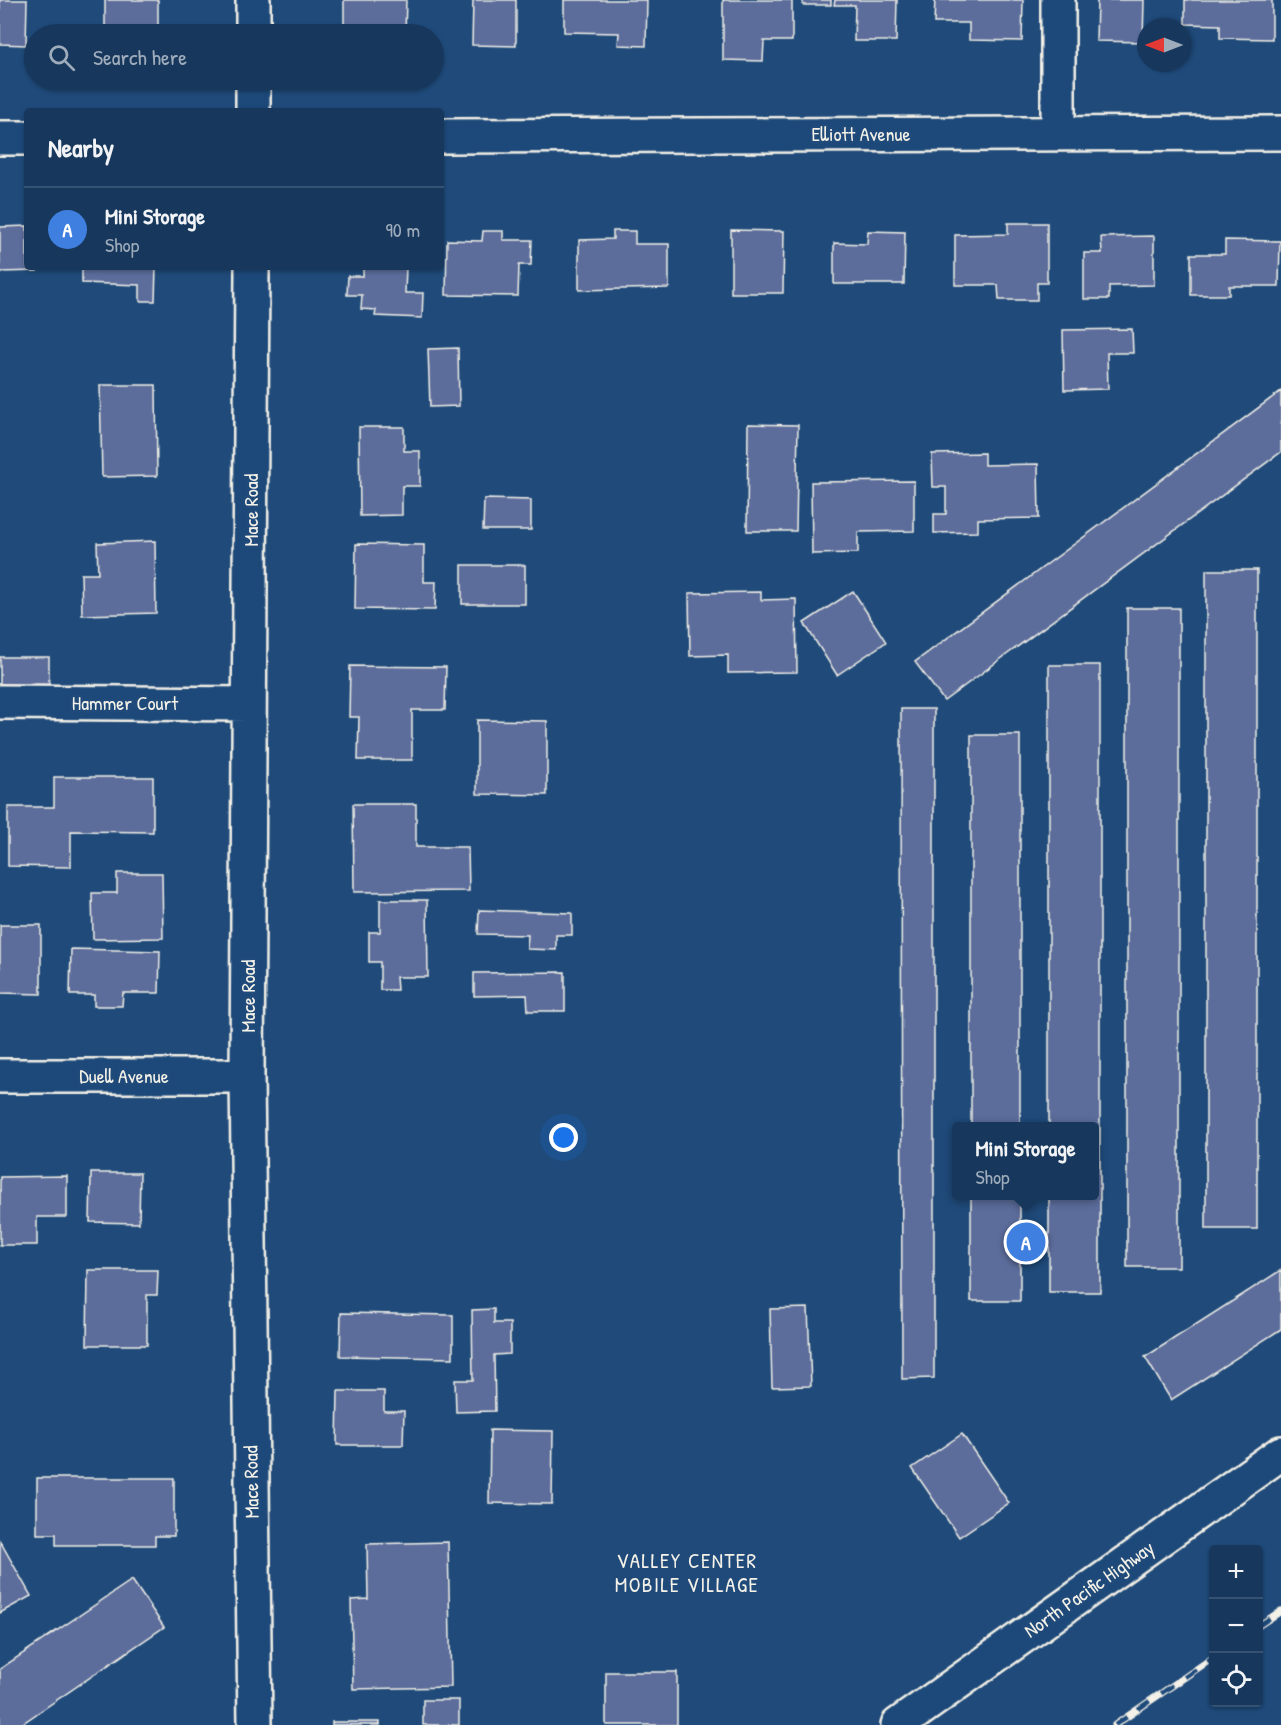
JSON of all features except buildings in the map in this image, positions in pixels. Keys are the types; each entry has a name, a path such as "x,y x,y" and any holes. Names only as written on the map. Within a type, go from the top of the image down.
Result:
{"street":[{"path":"253,0 253,24"},
{"path":"1058,133 1059,0"},
{"path":"253,90 253,108"},
{"name":"Elliott Avenue","path":"444,136 1281,133"},
{"path":"0,138 24,138"},
{"name":"Mace Road","path":"252,270 248,1076 255,1725"},
{"name":"Hammer Court","path":"0,702 249,704"},
{"name":"Duell Avenue","path":"0,1076 248,1076"},
{"name":"North Pacific Highway","path":"898,1725 1281,1453"}],"railway":[{"path":"1263,1623 1281,1611"},
{"path":"1115,1725 1209,1660"}],"place":[{"name":"Mini Storage","path":"1026,1242"}],"district":[{"name":"VALLEY CENTER MOBILE VILLAGE","path":"687,1573"}]}
